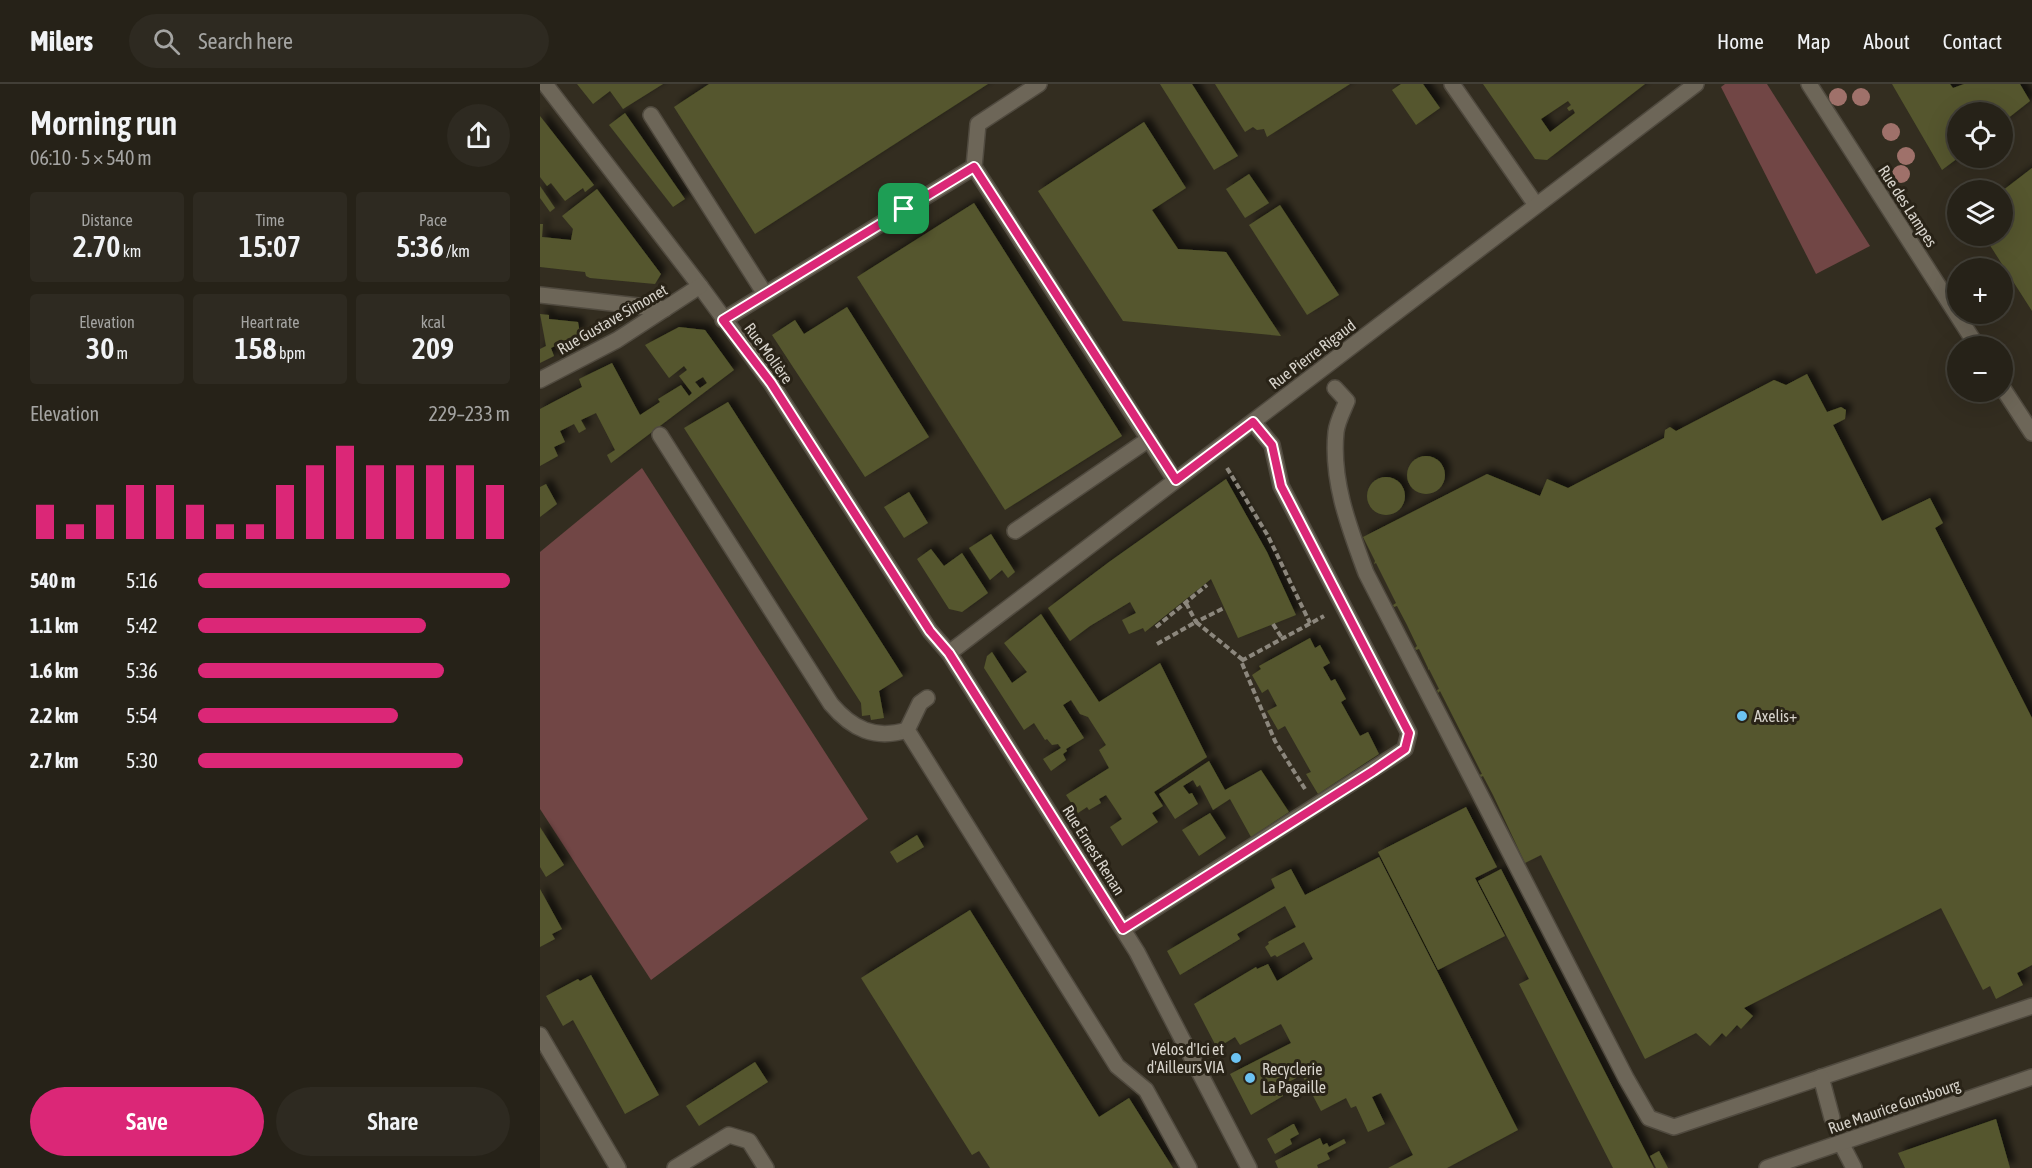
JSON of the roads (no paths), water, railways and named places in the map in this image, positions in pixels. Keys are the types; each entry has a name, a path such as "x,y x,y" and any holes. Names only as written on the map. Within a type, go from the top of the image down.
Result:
{"street":[{"name":"Rue Molière","path":"545,84 700,286 771,383 930,631 949,653"},
{"path":"1038,84 978,124 974,167 1176,480"},
{"path":"1452,84 1536,205"},
{"name":"Rue Pierre Rigaud","path":"949,653 1696,84"},
{"name":"Rue des Lampes","path":"1809,84 1971,336"},
{"path":"651,115 765,294"},
{"path":"723,320 974,167"},
{"name":"Rue Gustave Simonet","path":"540,380 617,340 700,286"},
{"path":"540,296 665,309"},
{"path":"1335,388 1347,401 1336,430 1337,482 1348,524 1366,573 1621,1068 1649,1118 1674,1127 2032,1006"},
{"path":"2012,402 2032,433"},
{"path":"1123,929 1405,749 1409,733 1281,486 1272,445 1253,422"},
{"path":"660,435 831,704 845,720 870,732 891,735 907,730 920,703 927,698"},
{"path":"1016,531 1149,439"},
{"name":"Rue Ernest Renan","path":"949,653 1137,952 1249,1168"},
{"path":"907,730 1117,1066 1146,1090 1196,1167"},
{"path":"540,1035 618,1168"},
{"path":"1821,1077 1832,1118"},
{"name":"Rue Maurice Gunsbourg","path":"1767,1168 2032,1077"},
{"path":"675,1168 729,1135 749,1141 766,1168"},
{"path":"1841,1143 1854,1168"}],"place":[{"name":"Axelis+","path":"1742,716"},
{"name":"Vélos d'Ici et d'Ailleurs VIA","path":"1236,1058"},
{"name":"Recyclerie La Pagaille","path":"1250,1078"}]}
